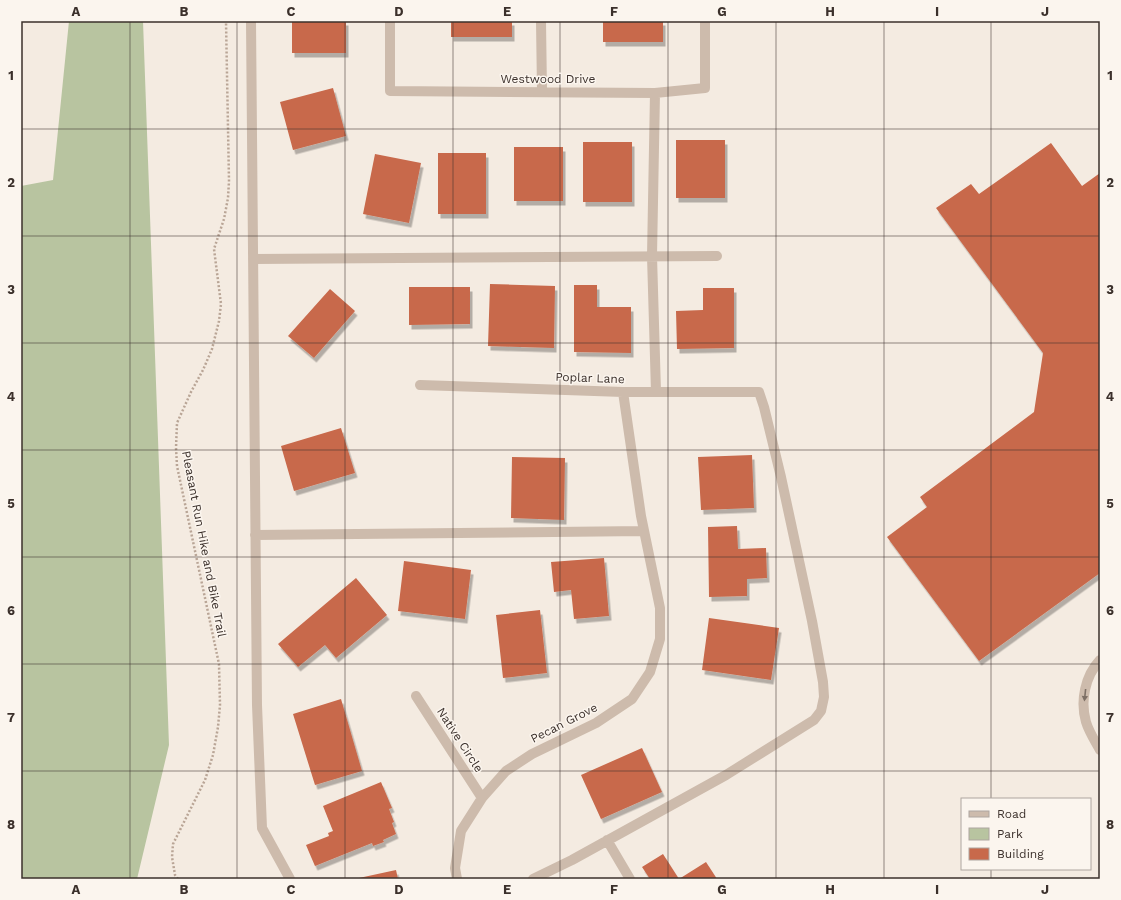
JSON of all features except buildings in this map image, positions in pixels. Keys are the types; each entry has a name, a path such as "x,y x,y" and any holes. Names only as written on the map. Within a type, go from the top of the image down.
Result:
{"street":[{"path":"251,21 257,705 262,828 290,879"},
{"name":"Westwood Drive","path":"390,21 390,91 542,92 654,92 705,88 705,21"},
{"path":"541,21 542,92"},
{"path":"654,92 652,256 656,392"},
{"path":"253,259 717,256"},
{"name":"Poplar Lane","path":"420,386 623,392 759,392 782,477 812,621 824,697 821,710 814,720 726,775 607,840"},
{"name":"Pecan Grove","path":"457,879 455,868 462,831 482,798 506,772 532,754 596,723 632,699 650,672 660,639 660,608 644,531 623,392"},
{"path":"256,535 644,531"},
{"path":"1100,660 1090,674 1086,685 1084,699 1086,723 1100,750"},
{"name":"Native Circle","path":"416,696 482,798"},
{"path":"533,879 572,860 607,840 630,879"}],"path":[{"name":"Pleasant Run Hike and Bike Trail","path":"178,879 172,857 173,844 205,780 211,761 218,727 220,705 219,664 177,466 176,448 177,423 212,349 222,304 214,249 224,219 228,198 229,181 226,21"}],"green space":[{"path":"69,21 143,21 169,745 137,879 21,879 21,186 53,180"}]}
